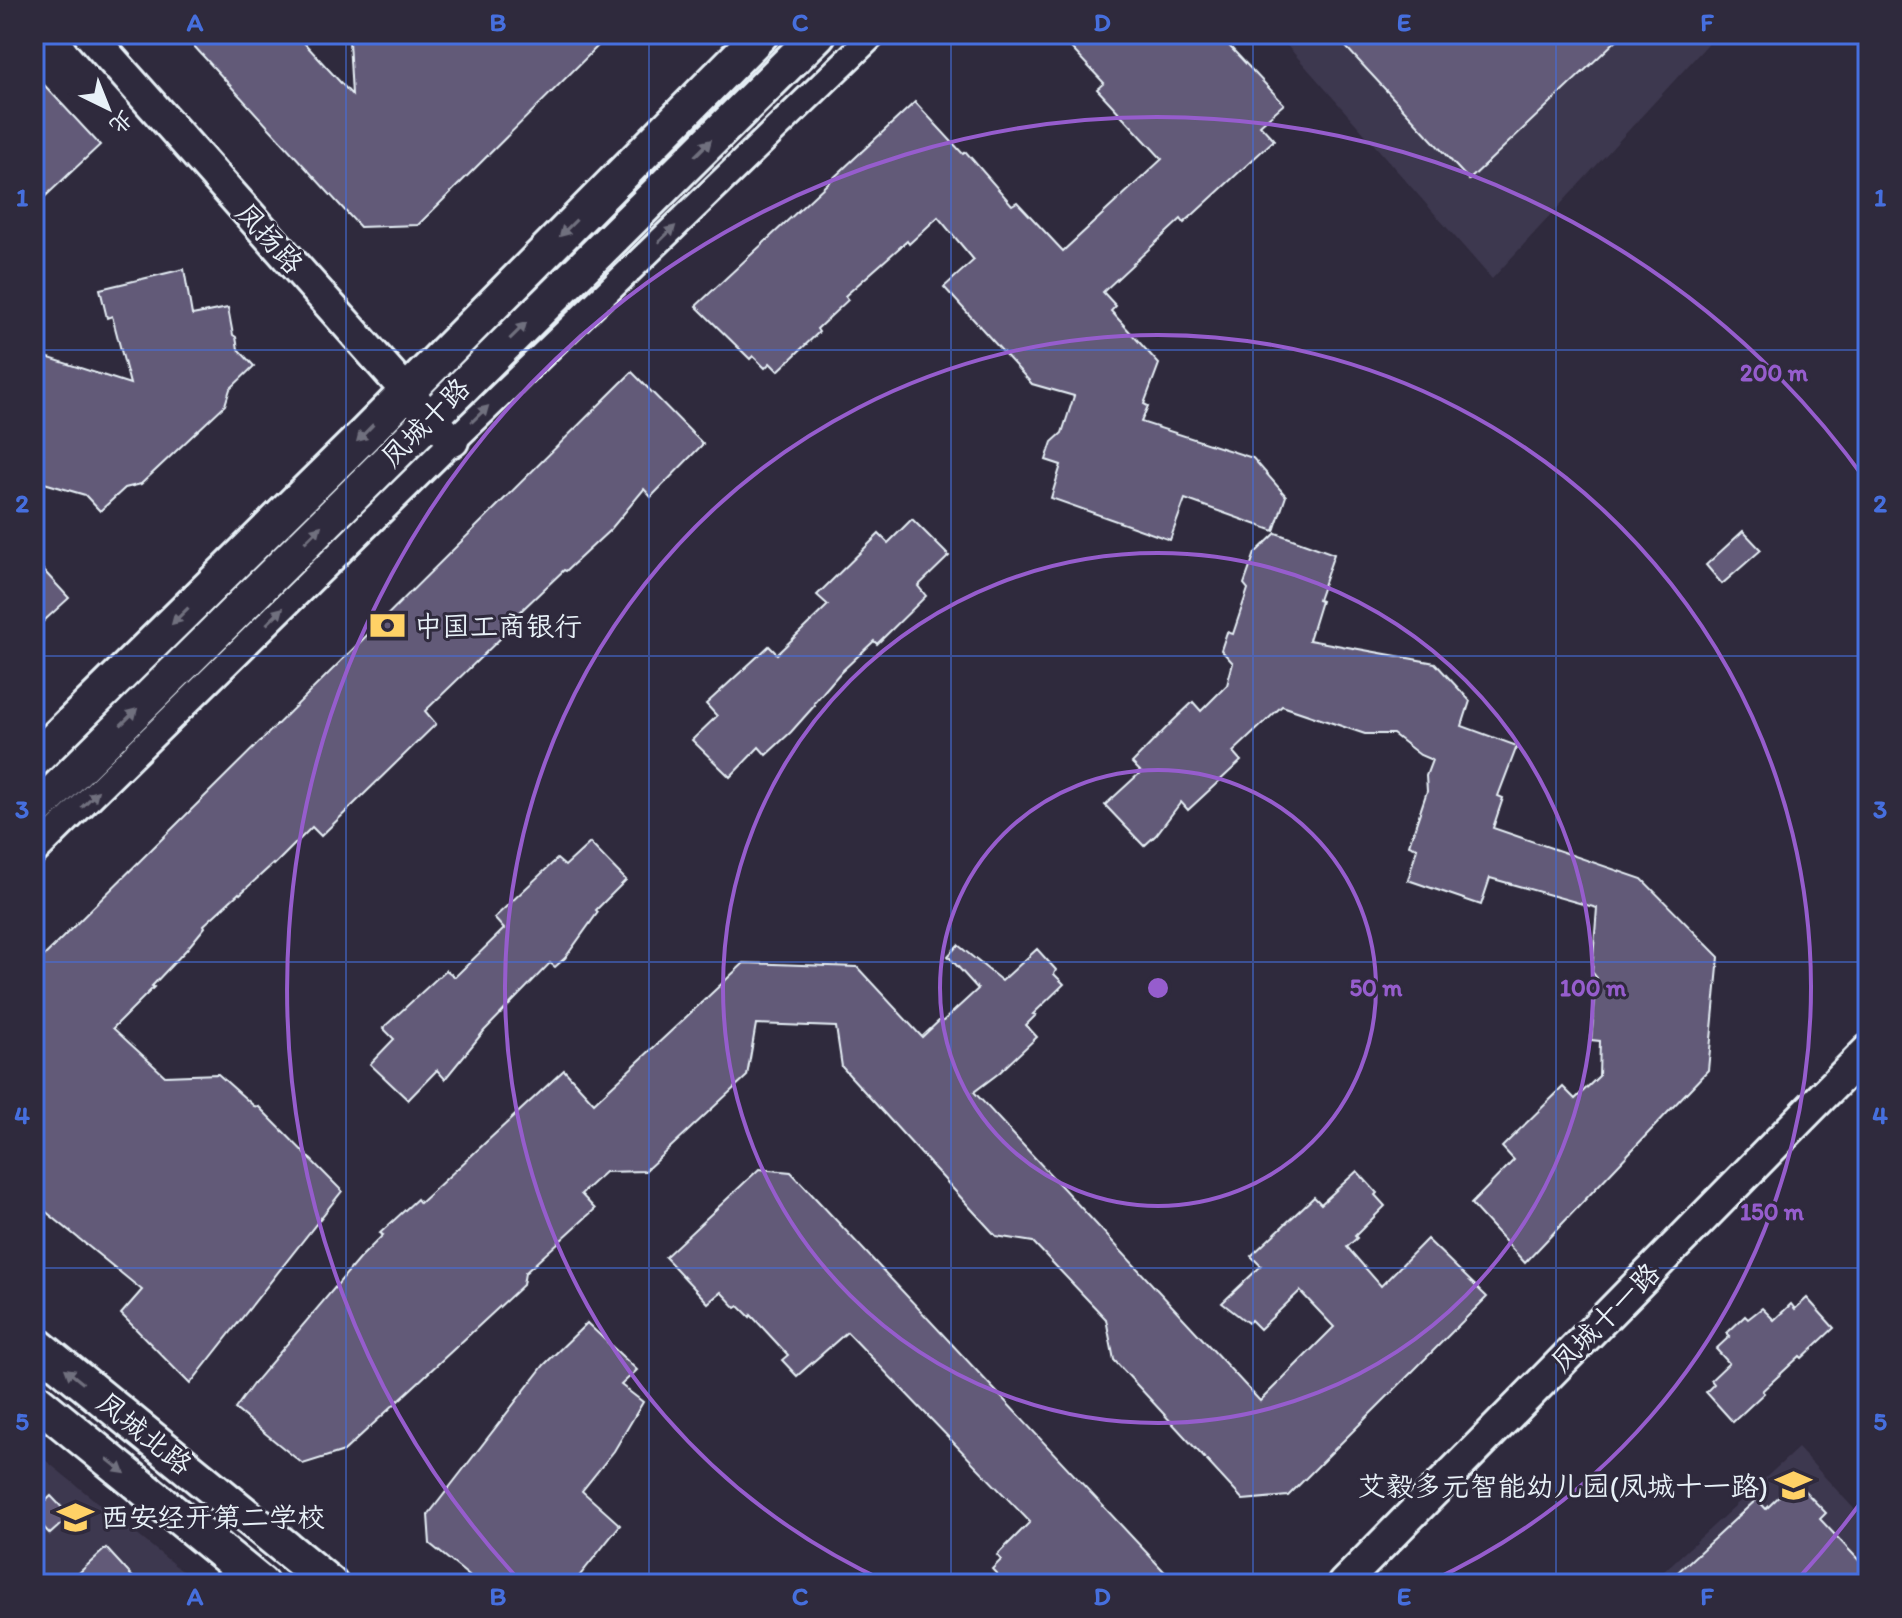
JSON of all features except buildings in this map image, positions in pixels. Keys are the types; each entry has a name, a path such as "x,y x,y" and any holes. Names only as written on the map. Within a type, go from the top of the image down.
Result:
{"main road":[{"name":"凤城十路","path":"34,760 363,436 761,34"},
{"name":"凤城十路","path":"34,812 442,429 818,34"},
{"name":"凤城北路","path":"34,1343 330,1584"},
{"name":"凤城北路","path":"34,1399 261,1584"}],"street":[{"name":"凤扬路","path":"89,34 442,429"},
{"path":"34,853 442,429 874,34"},
{"name":"凤城十一路","path":"1343,1584 1868,1050"}],"shaded area":[{"path":"1277,34 1717,34 1492,279"},
{"name":"艾毅多元智能幼儿园(凤城十一路)","path":"1798,1448 1868,1524 1868,1584 1650,1584"},
{"name":"西安经开第二学校","path":"34,1451 198,1584 34,1584"}],"place":[{"name":"中国工商银行","path":"388,626"},
{"name":"艾毅多元智能幼儿园(凤城十一路)","path":"1794,1486"},
{"name":"西安经开第二学校","path":"75,1517"}]}
